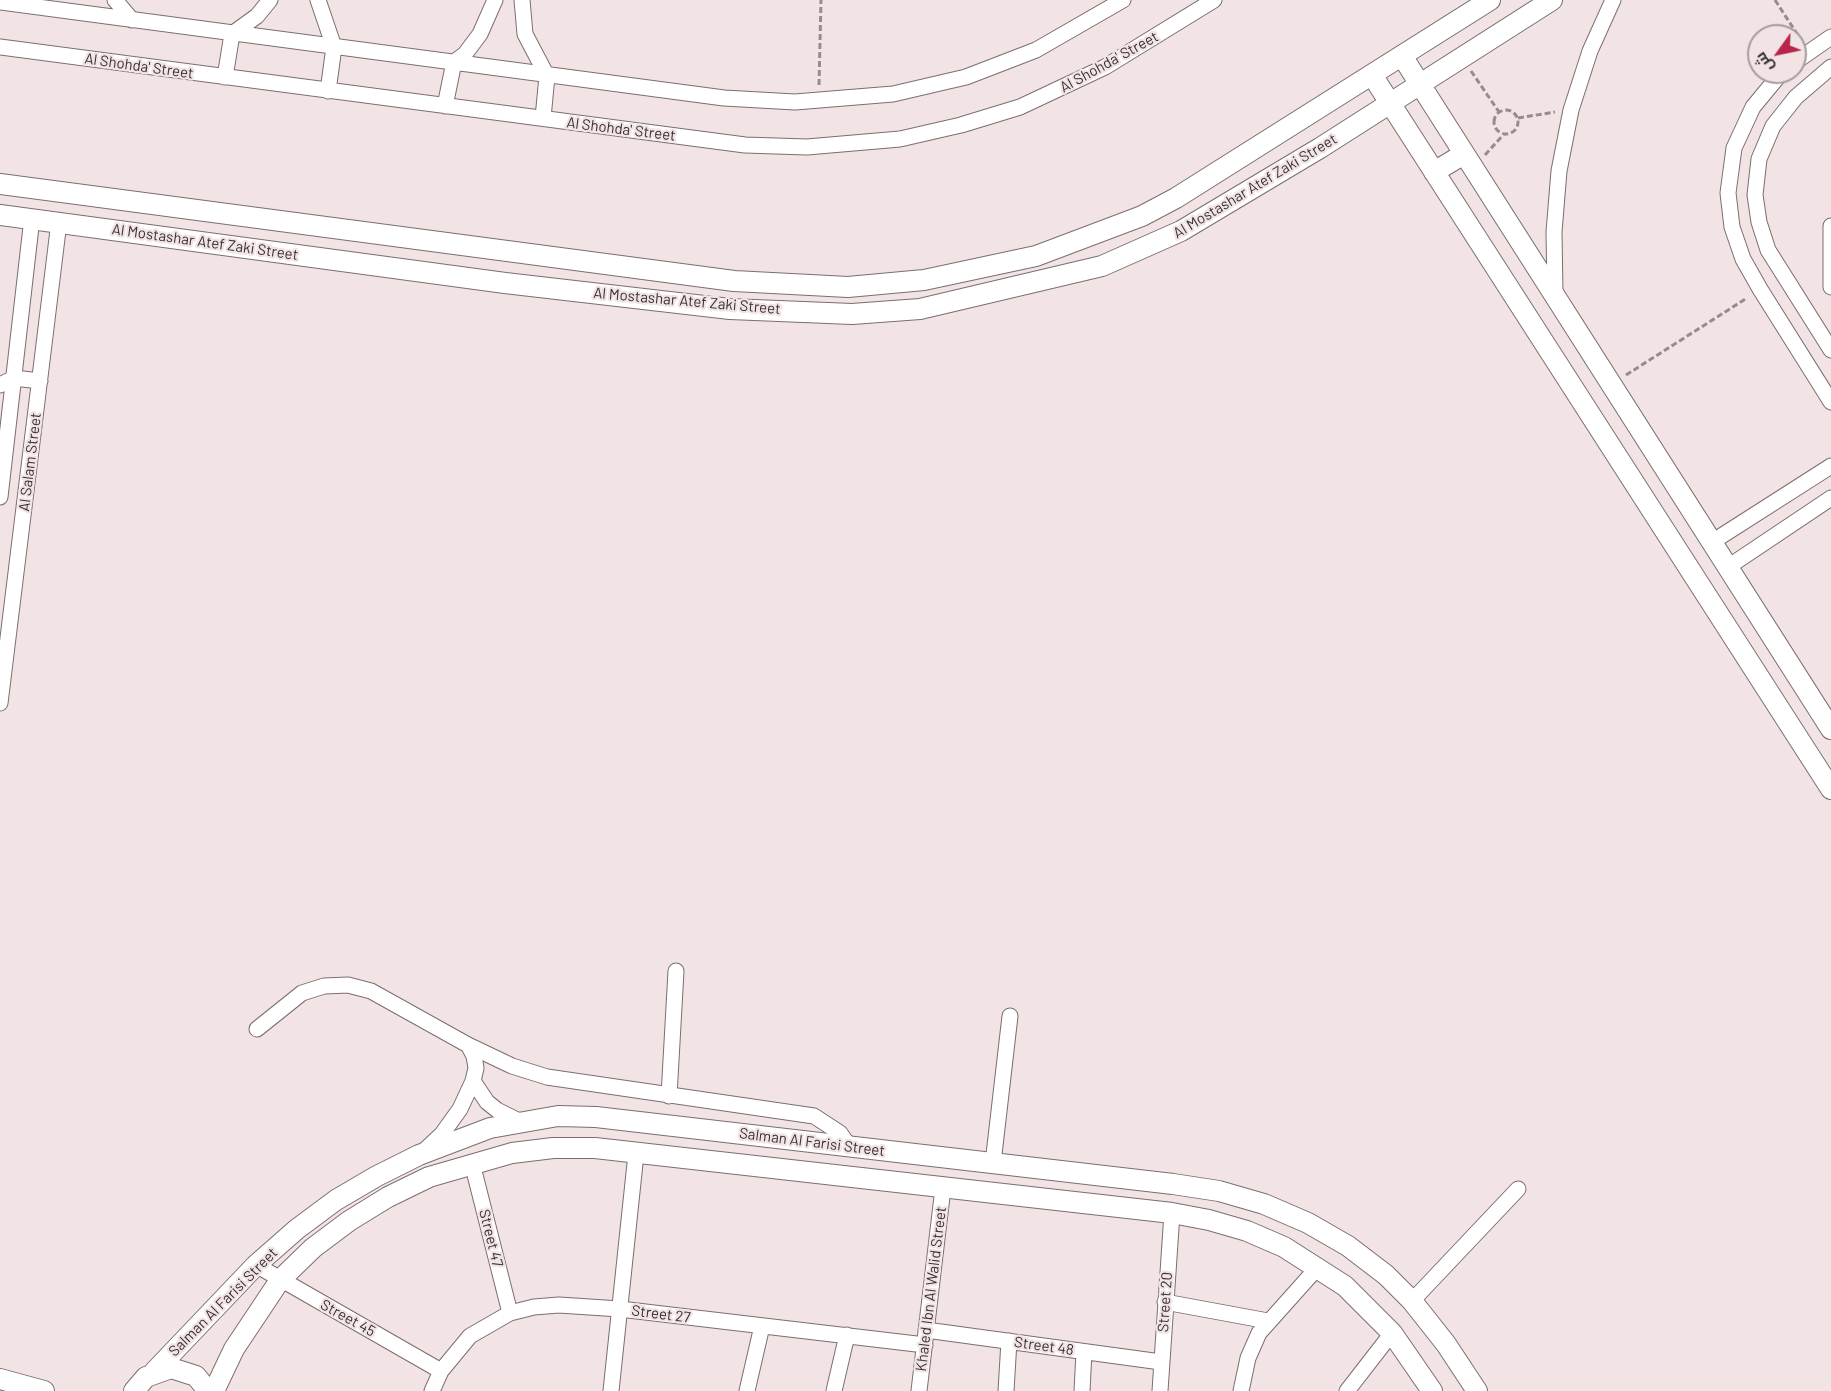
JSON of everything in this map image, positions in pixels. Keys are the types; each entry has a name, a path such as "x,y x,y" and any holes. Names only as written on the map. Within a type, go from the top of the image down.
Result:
{"street":[{"path":"116,0 132,20"},
{"path":"225,77 232,33 257,16 270,0"},
{"path":"318,0 334,47 328,91"},
{"path":"444,106 454,62 465,54 480,34 495,0"},
{"path":"522,0 525,34 547,76 543,118"},
{"path":"0,2 32,3 132,20 724,98 819,102 893,94 966,77 1036,50 1123,0"},
{"name":"Al Shohda' Street","path":"0,47 756,146 838,146 900,139 991,117 1049,95 1105,68 1214,0"},
{"name":"Al Mostashar Atef Zaki Street","path":"0,184 770,285 896,284 999,266 1107,231 1176,198 1490,0"},
{"name":"Al Mostashar Atef Zaki Street","path":"0,214 730,309 852,314 920,309 1102,266 1181,231 1320,148 1552,0"},
{"path":"1555,294 1559,171 1571,110 1590,51 1613,0"},
{"path":"1445,29 1462,58"},
{"path":"1808,51 1831,37"},
{"path":"1402,56 1831,729"},
{"path":"1831,67 1796,98 1773,126 1760,159 1755,195 1759,222 1768,250 1831,350"},
{"path":"1372,75 1831,789"},
{"path":"1772,84 1753,107 1734,148 1728,193 1732,227 1743,259 1760,290 1831,402"},
{"path":"1302,120 1320,148"},
{"path":"1434,172 1468,161"},
{"path":"1728,193 1755,195"},
{"name":"Al Salam Street","path":"0,497 32,218"},
{"name":"Al Salam Street","path":"0,703 59,222"},
{"path":"294,254 300,223"},
{"path":"1831,226 1831,287"},
{"path":"0,385 14,378 40,381"},
{"path":"1712,542 1831,466"},
{"path":"1728,567 1831,498"},
{"path":"669,1096 676,970"},
{"path":"257,1029 302,993 324,986 348,985 371,991 468,1045 512,1066 547,1077 814,1116 840,1133 849,1146"},
{"path":"993,1163 1010,1016"},
{"path":"419,1155 460,1109 473,1081 476,1068 474,1056 468,1045"},
{"path":"473,1081 492,1106 519,1121"},
{"name":"Salman Al Farisi Street","path":"143,1382 256,1265 297,1229 336,1200 419,1155 490,1128 519,1121 558,1116 596,1117 1173,1184 1219,1191 1264,1204 1308,1223 1348,1246 1386,1275 1412,1301 1471,1388"},
{"name":"Salman Al Farisi Street","path":"214,1391 234,1349 280,1280 313,1248 349,1221 429,1177 512,1153 553,1148 595,1148 1172,1213 1209,1220 1247,1231 1284,1247 1345,1286 1392,1333 1432,1391"},
{"path":"611,1391 636,1154"},
{"name":"Street 47","path":"472,1163 510,1313"},
{"name":"Khaled Ibn Al Walid Street","path":"919,1391 943,1188"},
{"path":"1412,1301 1518,1189"},
{"name":"Street 20","path":"1161,1391 1172,1213"},
{"name":"Street 45","path":"256,1265 441,1371"},
{"path":"1241,1391 1252,1345 1268,1321 1318,1267"},
{"path":"1166,1302 1268,1321"},
{"name":"Street 27","path":"432,1391 441,1371 470,1336 510,1313 534,1307 559,1305 620,1309 847,1335 925,1337"},
{"path":"747,1391 762,1326"},
{"path":"1347,1391 1392,1333"},
{"path":"834,1391 847,1335"},
{"name":"Street 48","path":"925,1337 1009,1341 1161,1362"},
{"path":"1006,1391 1009,1341"},
{"path":"1082,1391 1084,1352"},
{"path":"119,1391 171,1368 188,1372 202,1382 208,1391"},
{"path":"2,1383 44,1391"}],"path":[{"path":"819,102 821,0"},
{"path":"1775,0 1808,51"},
{"path":"1462,58 1499,112"},
{"path":"1468,161 1504,134 1514,132 1519,123 1518,118 1510,110 1499,112"},
{"path":"1518,118 1571,110"},
{"path":"1499,112 1494,121 1495,127 1504,134"},
{"path":"1612,384 1760,290"}]}
